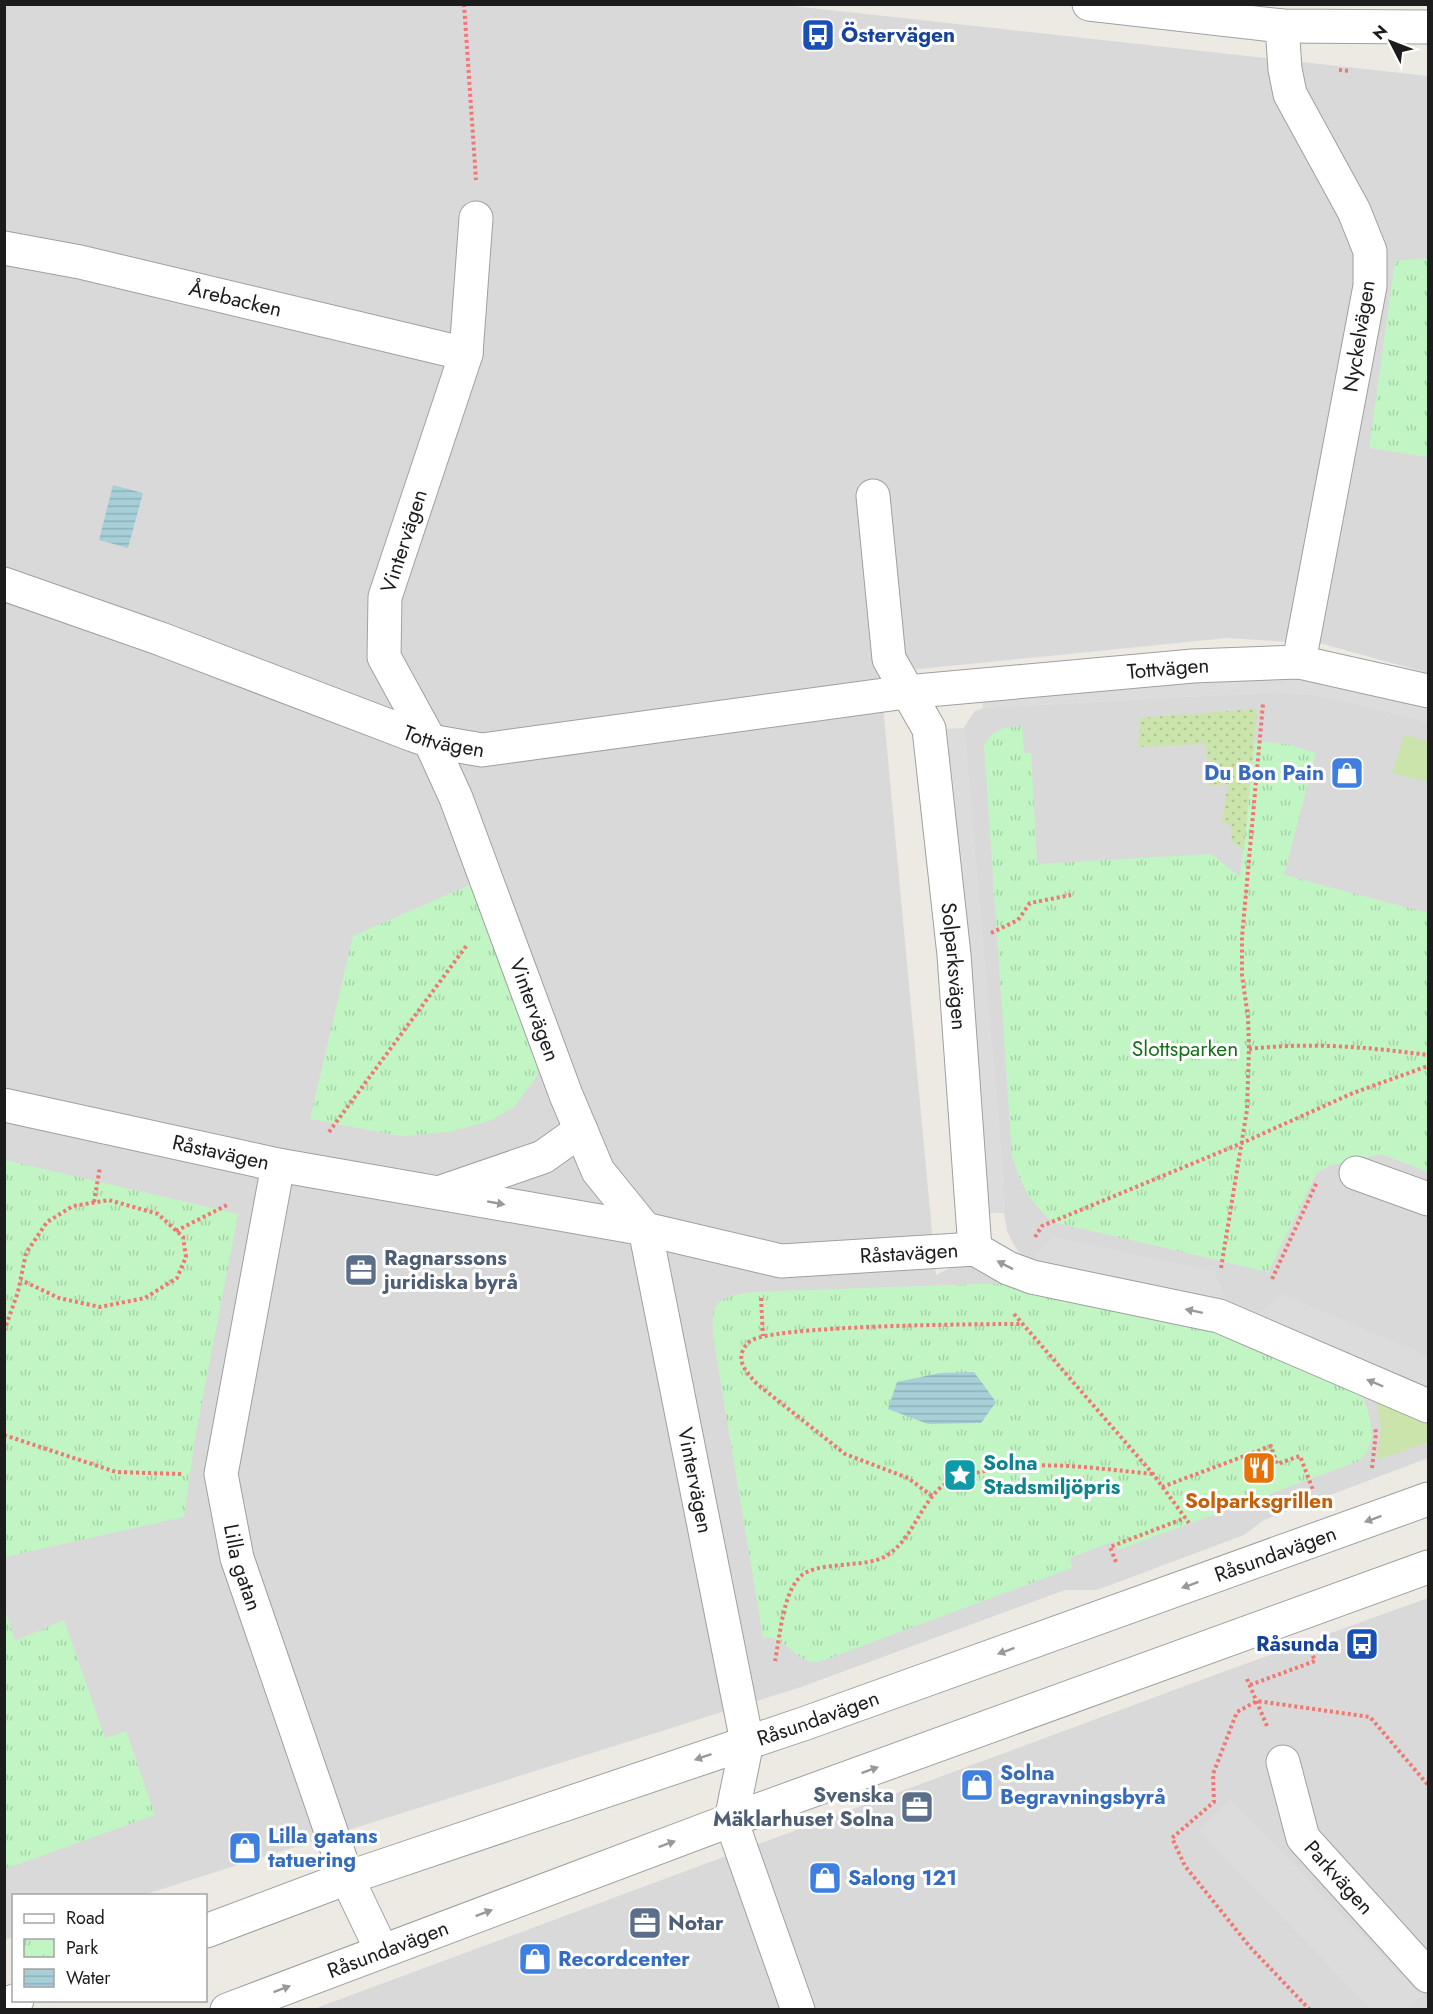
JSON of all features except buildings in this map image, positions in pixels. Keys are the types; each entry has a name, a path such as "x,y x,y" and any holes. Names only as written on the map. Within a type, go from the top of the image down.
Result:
{"street":[{"path":"1089,4 1282,26 1428,27"},
{"name":"Nyckelvägen","path":"1282,26 1284,69 1290,94 1354,211 1370,251 1370,286 1299,662"},
{"name":"Vintervägen","path":"476,218 466,354 384,600 384,657 429,741 456,798 598,1171 645,1229 747,1742 731,1820"},
{"name":"Årebacken","path":"4,248 80,262 466,354"},
{"path":"873,496 889,659 906,692"},
{"name":"Tottvägen","path":"4,584 161,639 429,741 482,750 906,692 1193,666 1299,662 1428,691"},
{"name":"Solparksvägen","path":"906,692 929,729 954,955 975,1249"},
{"name":"Råstavägen","path":"4,1105 278,1165 645,1229 781,1261 975,1249 1008,1268 1032,1277 1219,1316 1428,1406"},
{"name":"Råstavägen","path":"439,1193 543,1157 581,1130"},
{"name":"Lilla gatan","path":"278,1165 220,1474 237,1558 347,1878 382,1951"},
{"path":"1356,1173 1428,1199"},
{"name":"Råsundavägen","path":"207,1931 347,1878 747,1742 1428,1499"},
{"name":"Råsundavägen","path":"227,2010 731,1820 1428,1567"},
{"name":"Parkvägen","path":"1283,1762 1303,1838 1428,1976"},
{"path":"731,1820 798,2010"}],"path":[{"path":"464,4 477,186 476,218"},
{"path":"1221,1268 1247,1110 1249,1049 1248,1017 1242,975 1242,937 1263,703"},
{"path":"990,933 1018,920 1030,903 1071,895"},
{"path":"324,1140 472,940"},
{"path":"1249,1049 1282,1046 1369,1047 1428,1055"},
{"path":"1042,1226 1242,1143 1353,1093 1428,1066"},
{"path":"94,1202 101,1156"},
{"path":"1272,1279 1317,1181 1325,1173 1356,1173"},
{"path":"176,1231 239,1199"},
{"path":"4,1331 13,1310 26,1253 47,1222 74,1206 109,1200 158,1214 183,1237 186,1257 177,1278 145,1298 100,1307 59,1298 21,1280"},
{"path":"761,1296 763,1336"},
{"path":"1009,1308 1153,1474 1189,1523"},
{"path":"932,1496 908,1478 844,1454 757,1384 741,1363 741,1353 751,1340 770,1334 866,1327 1022,1323"},
{"path":"1372,1468 1375,1423"},
{"path":"4,1436 116,1472 220,1474"},
{"path":"1162,1487 1271,1446 1277,1464 1300,1455 1313,1490"},
{"path":"775,1661 788,1599 796,1580 807,1572 825,1567 870,1562 888,1556 903,1542 932,1496 955,1479 994,1468 1043,1464 1153,1474"},
{"path":"1116,1562 1110,1547 1185,1518"},
{"path":"1250,1686 1315,1660"},
{"path":"1247,1679 1283,1762"},
{"path":"1310,2010 1250,1947 1185,1866 1172,1838 1214,1802 1213,1774 1237,1712 1257,1701 1370,1717 1428,1785"}],"shaded area":[{"path":"775,4 1428,76 1428,673 1323,644 1227,638 880,673 936,1275 950,1268 967,1264 1086,1299 1428,1417 1428,1458 1264,1520 1244,1535 1097,1590 1065,1590 801,1687 146,1894 12,1894 12,1937 5,1940 5,5"},
{"path":"1267,678 1306,679 1428,706 1428,722 1342,700 1307,694 1275,692 983,708 982,694"},
{"name":"Slottsparken","path":"1275,692 1307,694 1342,700 1428,722 1428,1357 1282,1295 1258,1315 1034,1259 1030,1261 1023,1257 1007,1231 964,728 975,711 983,708"},
{"path":"964,728 1002,1165 1004,1213 987,1213 947,729"},
{"path":"1053,1237 1214,1271 1230,1308 1030,1261"},
{"path":"1282,1294 1428,1357 1428,1391 1258,1315"},
{"path":"1428,1598 1428,2009 311,2010 1220,1673"},
{"path":"1230,1799 1421,1996 1407,2009 1371,2009 1198,1830"}],"green space":[{"path":"1428,258 1428,457 1369,448 1395,261"},
{"path":"1257,709 1244,850 1231,842 1232,826 1222,821 1228,784 1208,786 1206,744 1138,747 1140,718"},
{"name":"Slottsparken","path":"1022,726 1024,753 1031,753 1037,864 1211,854 1240,877 1255,741 1287,744 1316,753 1284,875 1428,913 1428,1172 1381,1154 1328,1166 1316,1174 1268,1272 1053,1222 1038,1207 1023,1185 1012,1156 984,745 992,735 1000,730"},
{"path":"1404,735 1428,741 1428,782 1392,773"},
{"path":"479,881 538,1031 537,1076 514,1107 489,1121 449,1132 401,1136 310,1119 353,936"},
{"path":"5,1160 238,1214 195,1438 184,1517 5,1557"},
{"path":"1010,1284 1207,1328 1359,1389 1371,1426 1370,1445 1366,1454 1359,1461 1118,1550 1114,1541 1070,1558 1072,1568 819,1662 805,1660 781,1641 763,1638 715,1348 713,1314 716,1307 727,1298 752,1292"},
{"path":"1375,1395 1428,1417 1428,1442 1377,1460 1381,1428"},
{"path":"5,1609 15,1641 64,1620 105,1738 126,1731 155,1815 5,1869"}],"water":[{"path":"113,485 143,493 128,548 99,540"},
{"path":"974,1372 996,1402 981,1423 928,1424 888,1409 897,1382 940,1373"}],"place":[{"name":"Östervägen","path":"818,35"},
{"name":"Du Bon Pain","path":"1347,773"},
{"name":"Ragnarssons juridiska byrå","path":"361,1270"},
{"name":"Solparksgrillen","path":"1259,1468"},
{"name":"Solna Stadsmiljöpris","path":"960,1475"},
{"name":"Råsunda","path":"1362,1644"},
{"name":"Solna Begravningsbyrå","path":"977,1785"},
{"name":"Svenska Mäklarhuset Solna","path":"917,1807"},
{"name":"Lilla gatans tatuering","path":"245,1848"},
{"name":"Salong 121","path":"825,1878"},
{"name":"Notar","path":"645,1923"},
{"name":"Recordcenter","path":"535,1959"}]}
